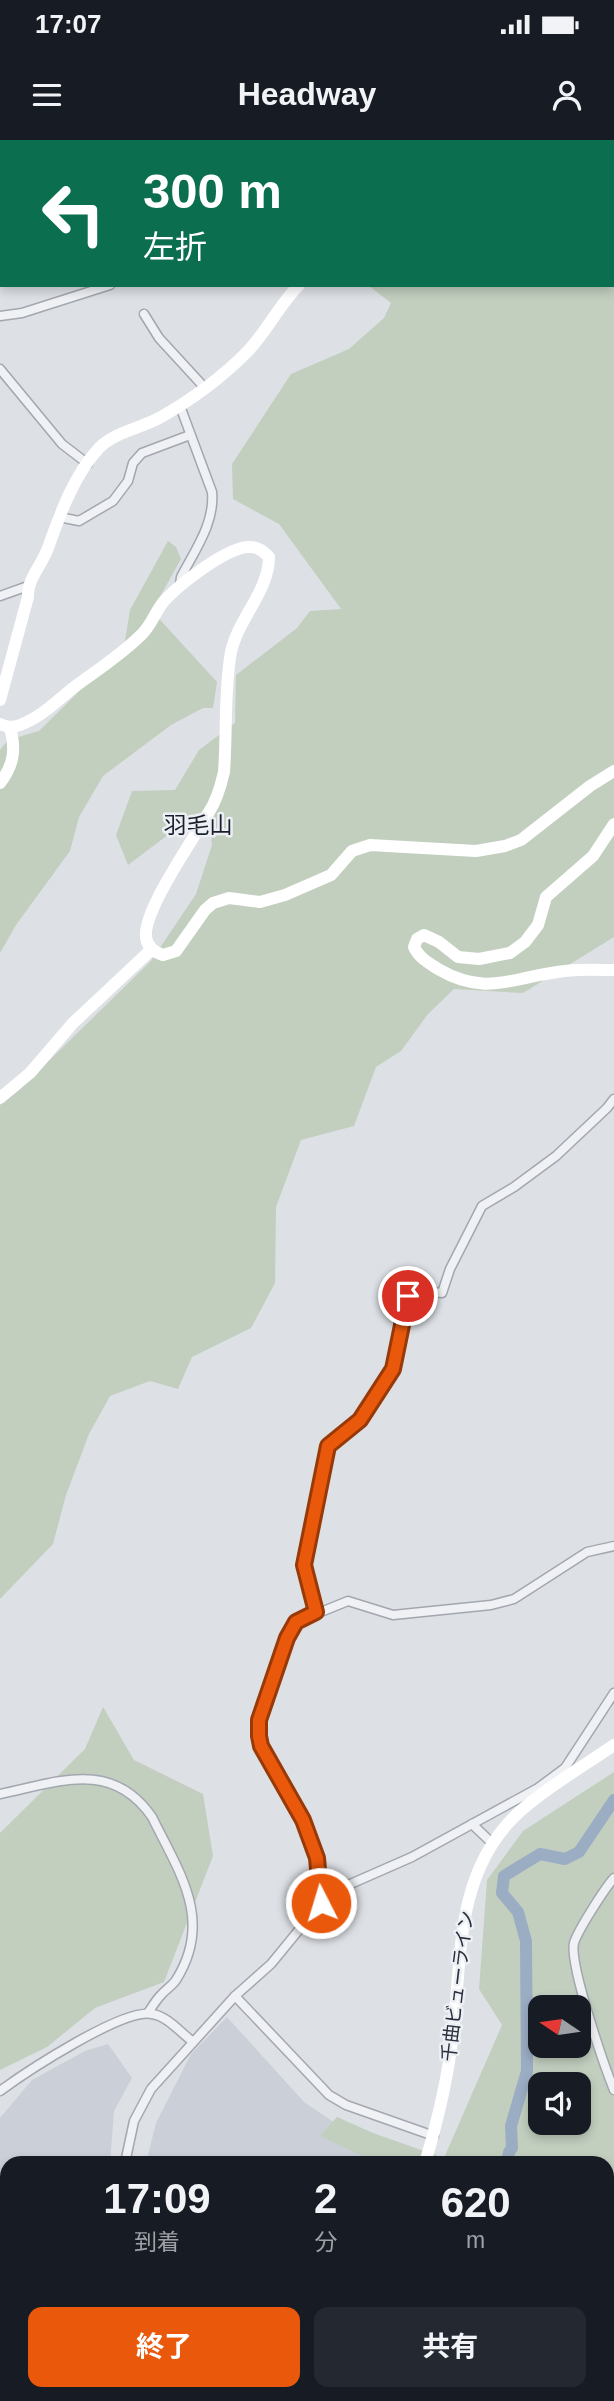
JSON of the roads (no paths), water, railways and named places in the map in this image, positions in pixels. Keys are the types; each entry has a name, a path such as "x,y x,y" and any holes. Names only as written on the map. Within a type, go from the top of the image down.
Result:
{"main road":[{"path":"0,701 28,597 27,586 44,560 73,487 99,448 109,440 158,419 204,387 248,351 296,287"},
{"path":"0,783 12,760 15,746 5,726 31,720 133,643 150,626 163,602 180,585 233,550 250,547 259,548 269,556 267,571 235,637 231,654 224,772 220,789 210,811 181,855 150,918 146,938 152,949 163,955 176,951 213,903 229,898 260,902 285,895 331,875 352,851 370,845 476,851 514,843 614,771"},
{"path":"614,824 593,856 547,897 538,925 518,949 495,957 468,959 458,957 439,942 424,935 417,939 414,947 418,955 442,971 483,985 566,971 614,970"},
{"path":"0,1098 30,1073 73,1023 152,949"},
{"name":"千曲ビューライン","path":"427,2156 445,2090 453,2032 459,1948 473,1884 481,1863 514,1817 614,1745"}],"street":[{"path":"0,316 22,313 104,287"},
{"path":"144,314 159,338 204,387"},
{"path":"0,369 62,444 88,464"},
{"path":"180,406 214,504 210,520 181,577 180,585"},
{"path":"59,517 79,521 113,501 128,481 132,463 142,453 190,435"},
{"path":"0,596 27,586"},
{"path":"316,1612 304,1565 328,1446 360,1420 393,1369 411,1290 442,1293 450,1269 482,1206 514,1187 556,1156 607,1108 614,1098"},
{"path":"321,1903 317,1858 303,1820 261,1746 259,1736 259,1720 287,1638 296,1622 348,1601 393,1615 491,1605 514,1599 587,1552 614,1546"},
{"path":"126,2156 132,2128 142,2104 163,2073 235,1996 271,1964 321,1903 340,1889 412,1857 538,1788 565,1768 614,1693"},
{"path":"0,1794 63,1781 95,1779 126,1789 145,1805 187,1891 193,1909 194,1925 187,1958 179,1975 159,1996 148,2013"},
{"path":"472,1824 493,1844"},
{"path":"614,1878 602,1891 575,1941 574,1956 614,2090"},
{"path":"235,1996 329,2095 346,2105 433,2136"},
{"path":"0,2091 65,2048 123,2020 148,2013 159,2015 192,2041"}],"waterway":[{"path":"508,2156 512,2148 511,2126 527,2071 526,1941 518,1912 502,1893 504,1876 540,1854 565,1859 579,1852 614,1800"}],"district":[{"name":"羽毛山","path":"198,825"}]}
